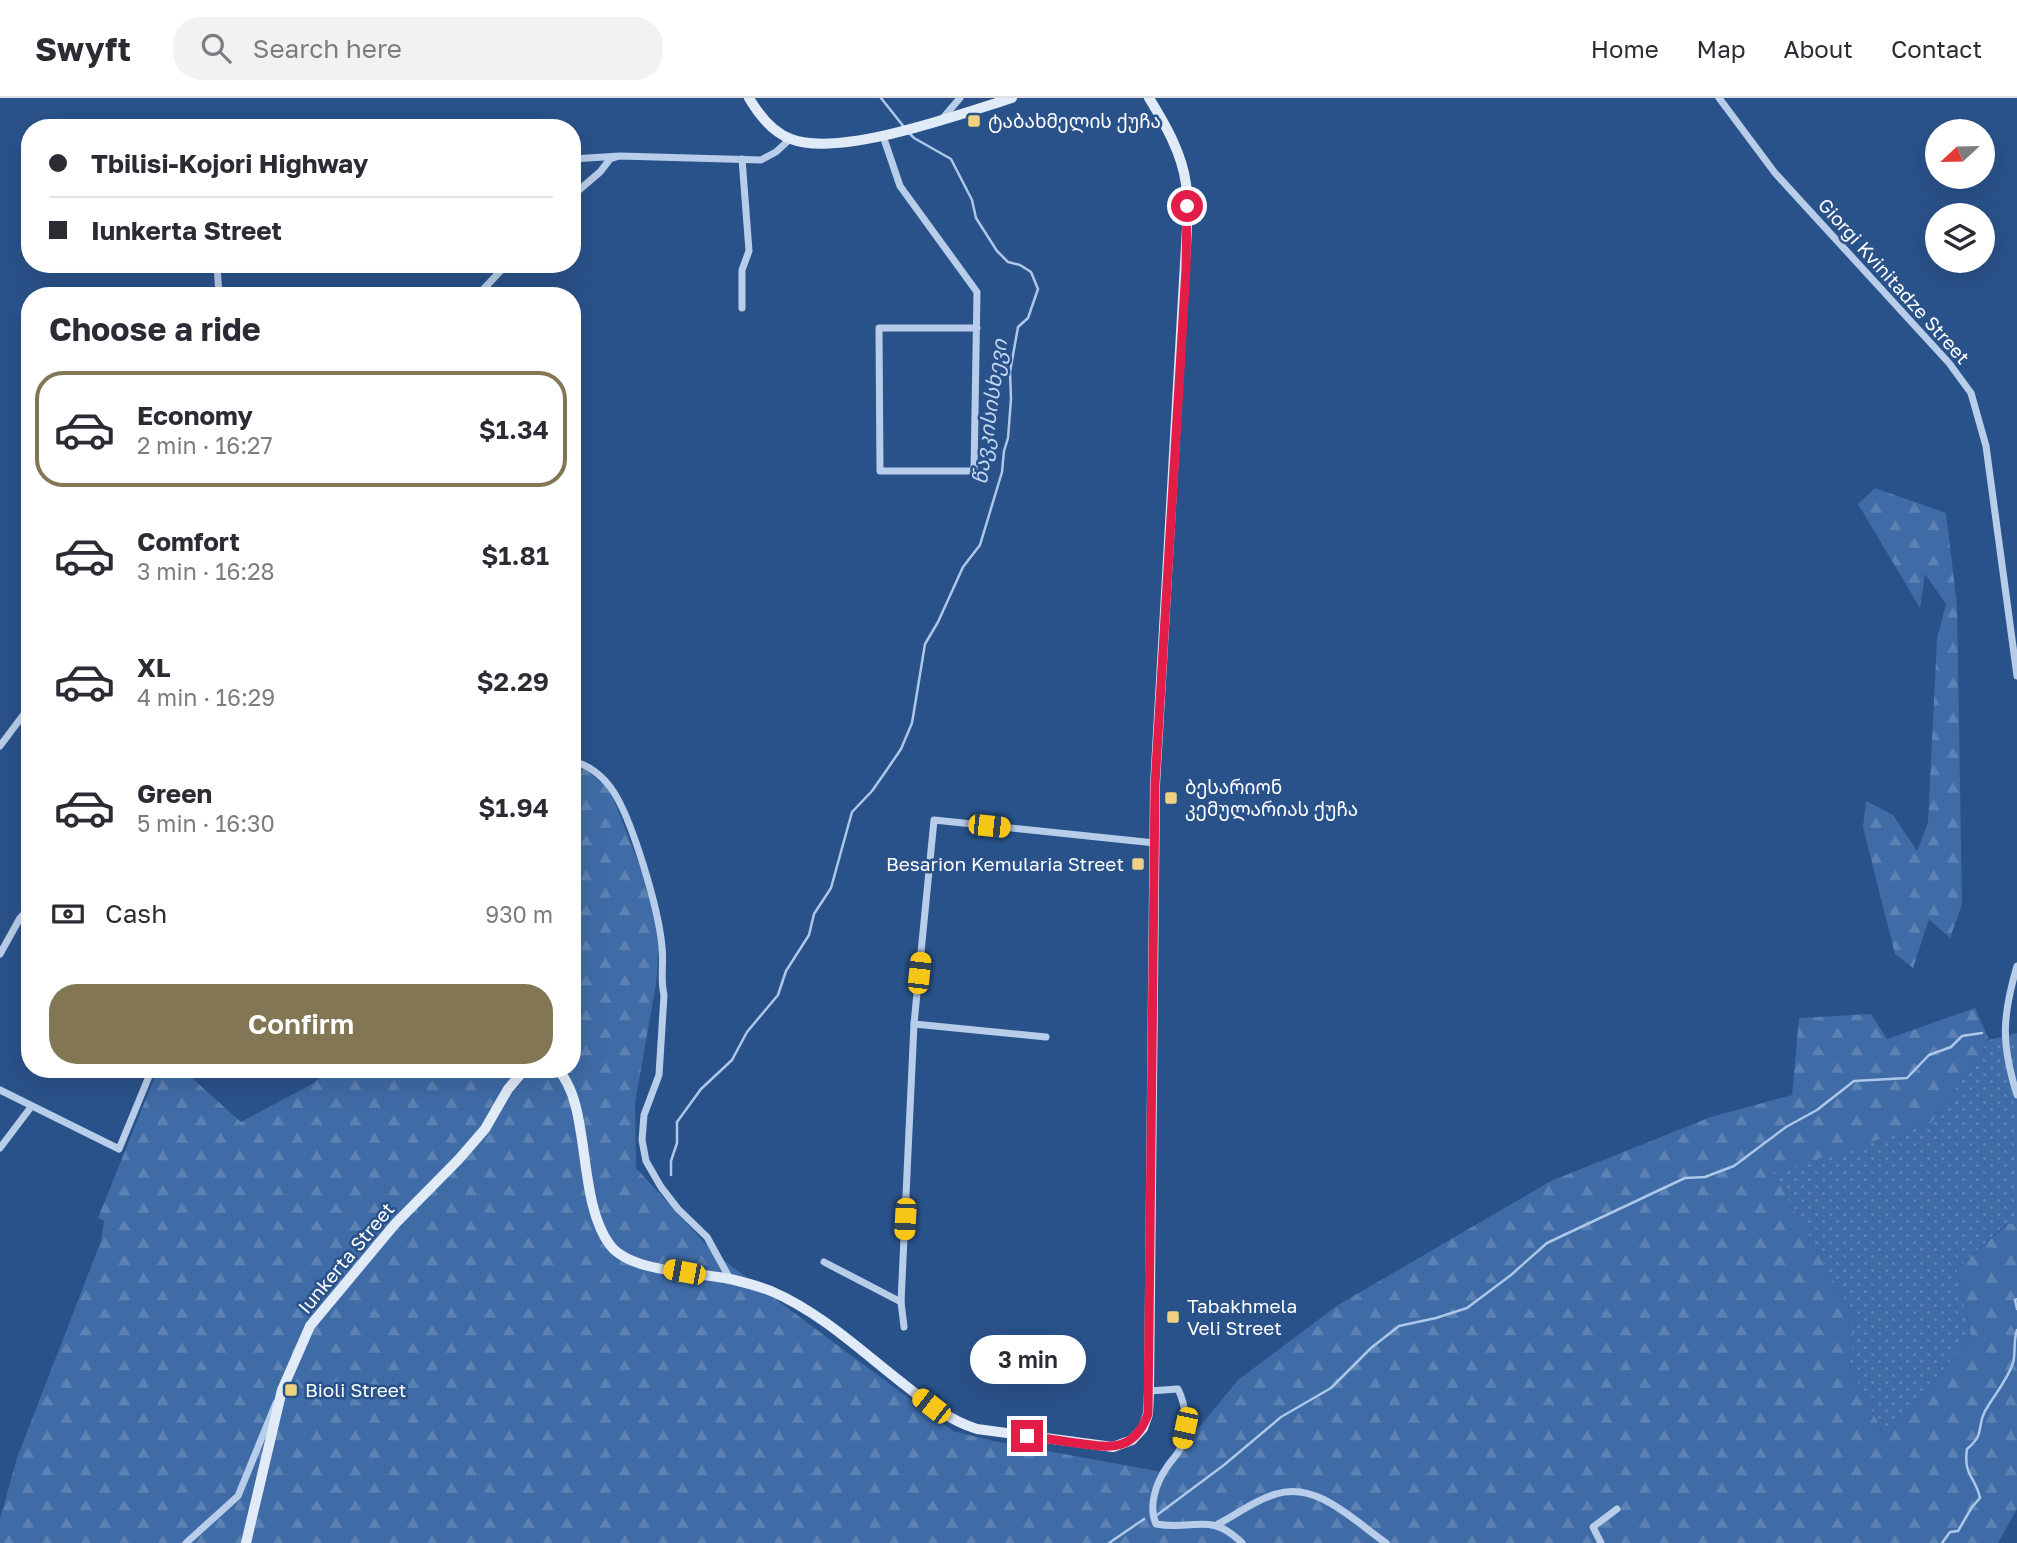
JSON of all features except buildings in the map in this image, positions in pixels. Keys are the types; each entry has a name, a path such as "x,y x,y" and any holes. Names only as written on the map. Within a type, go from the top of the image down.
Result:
{"main road":[{"path":"749,98 769,125 790,139 814,143 883,136 1012,98"},
{"path":"565,1078 573,1098 593,1207 602,1234 612,1248 626,1258 648,1265 730,1279 769,1290 814,1314 931,1406 961,1424 977,1429 1113,1447 1132,1440 1143,1428 1148,1414 1149,1391 1155,785 1188,228 1186,184 1177,151 1164,121 1149,98"},
{"name":"Iunkerta Street","path":"246,1543 282,1390 310,1326 395,1224 485,1129 517,1078"}],"street":[{"path":"941,121 960,98"},
{"name":"Giorgi Kvinitadze Street","path":"1718,98 1775,173 1949,363 1971,393 1986,446 2017,676"},
{"path":"883,136 900,187 977,292 977,328 974,471 880,471 880,328 977,328"},
{"path":"581,158 620,156 761,160 776,152 790,139"},
{"path":"581,188 600,172 610,159 620,156"},
{"path":"742,308 742,270 749,251 743,159"},
{"path":"485,287 499,273"},
{"path":"0,747 21,718"},
{"path":"581,763 600,776 612,789 631,834 656,910 663,949 661,983 664,995 659,1075 644,1115 642,1140 646,1161 660,1187 707,1237 730,1279"},
{"path":"904,1326 901,1302 914,1024 934,820 1155,843"},
{"path":"0,954 21,917"},
{"path":"2017,966 2008,998 2005,1030 2007,1062 2017,1095"},
{"path":"914,1024 1046,1037"},
{"path":"0,1090 119,1149 148,1078"},
{"path":"0,1148 31,1107"},
{"path":"824,1262 901,1302"},
{"path":"1149,1391 1178,1389 1185,1408 1181,1448 1165,1470 1155,1493 1152,1513 1156,1524 1174,1528 1218,1524 1274,1494 1298,1490 1322,1498 1386,1543"},
{"path":"186,1543 238,1496 282,1390"},
{"path":"1601,1543 1593,1527 1617,1509"},
{"path":"1218,1524 1242,1543"}],"green space":[{"path":"1875,488 1946,513 1957,605 1962,904 1950,938 1929,919 1913,968 1895,954 1863,827 1866,801 1893,815 1917,851 1928,823 1937,639 1946,604 1925,574 1920,608 1858,504"},
{"path":"581,766 610,790 654,911 659,950 656,984 635,1103 636,1168 715,1254 953,1431 993,1441 1162,1472 1238,1380 1338,1305 1551,1181 1711,1117 1792,1095 1799,1018 1871,1014 1887,1039 1975,1008 1989,1040 1931,1123 1773,1173 1856,1320 1849,1365 1886,1439 1971,1336 1957,1269 2007,1224 2017,1223 2017,1509 1998,1543 0,1543 0,1519 17,1458 101,1241 104,1221 98,1218 154,1078 192,1078 241,1122 319,1078 581,1078"},
{"path":"2017,1033 2017,1223 2006,1224 1957,1269 1971,1336 1886,1439 1849,1365 1856,1320 1772,1172 1931,1123 1989,1040"}],"waterway":[{"name":"წავკისისხევი","path":"881,98 904,127"},
{"name":"წავკისისხევი","path":"671,1175 671,1161 677,1143 677,1122 701,1089 732,1060 747,1032 778,995 786,971 809,935 814,914 831,888 852,812 872,791 901,749 912,723 925,644 963,567 980,545 1002,472 1008,438 1010,372 1018,327 1028,318 1038,289 1031,272 1008,262 997,251 976,218 972,200 951,159 908,132"},
{"path":"1157,1515 1224,1465 1281,1417 1331,1388 1371,1348 1399,1326 1467,1308 1511,1275 1547,1243 1685,1178 1705,1177 1734,1166 1786,1127 1817,1110 1854,1081 1907,1078 1929,1055 1951,1047 1962,1036 1982,1033"},
{"path":"2017,1299 2017,1309"},
{"path":"1942,1543 1950,1532 1958,1531 1980,1498 1968,1471 1967,1449 1977,1439 1985,1411 2010,1370 2017,1330"},
{"path":"1109,1543 1144,1519"}],"place":[{"name":"ტაბახმელის ქუჩა","path":"974,121"},
{"name":"ბესარიონ კემულარიას ქუჩა","path":"1171,798"},
{"name":"Besarion Kemularia Street","path":"1138,864"},
{"name":"Tabakhmela Veli Street","path":"1173,1317"},
{"name":"Bioli Street","path":"291,1390"}],"route":[{"path":"1027,1436 1113,1447 1132,1440 1143,1428 1148,1414 1155,785 1186,269 1187,206"}]}
